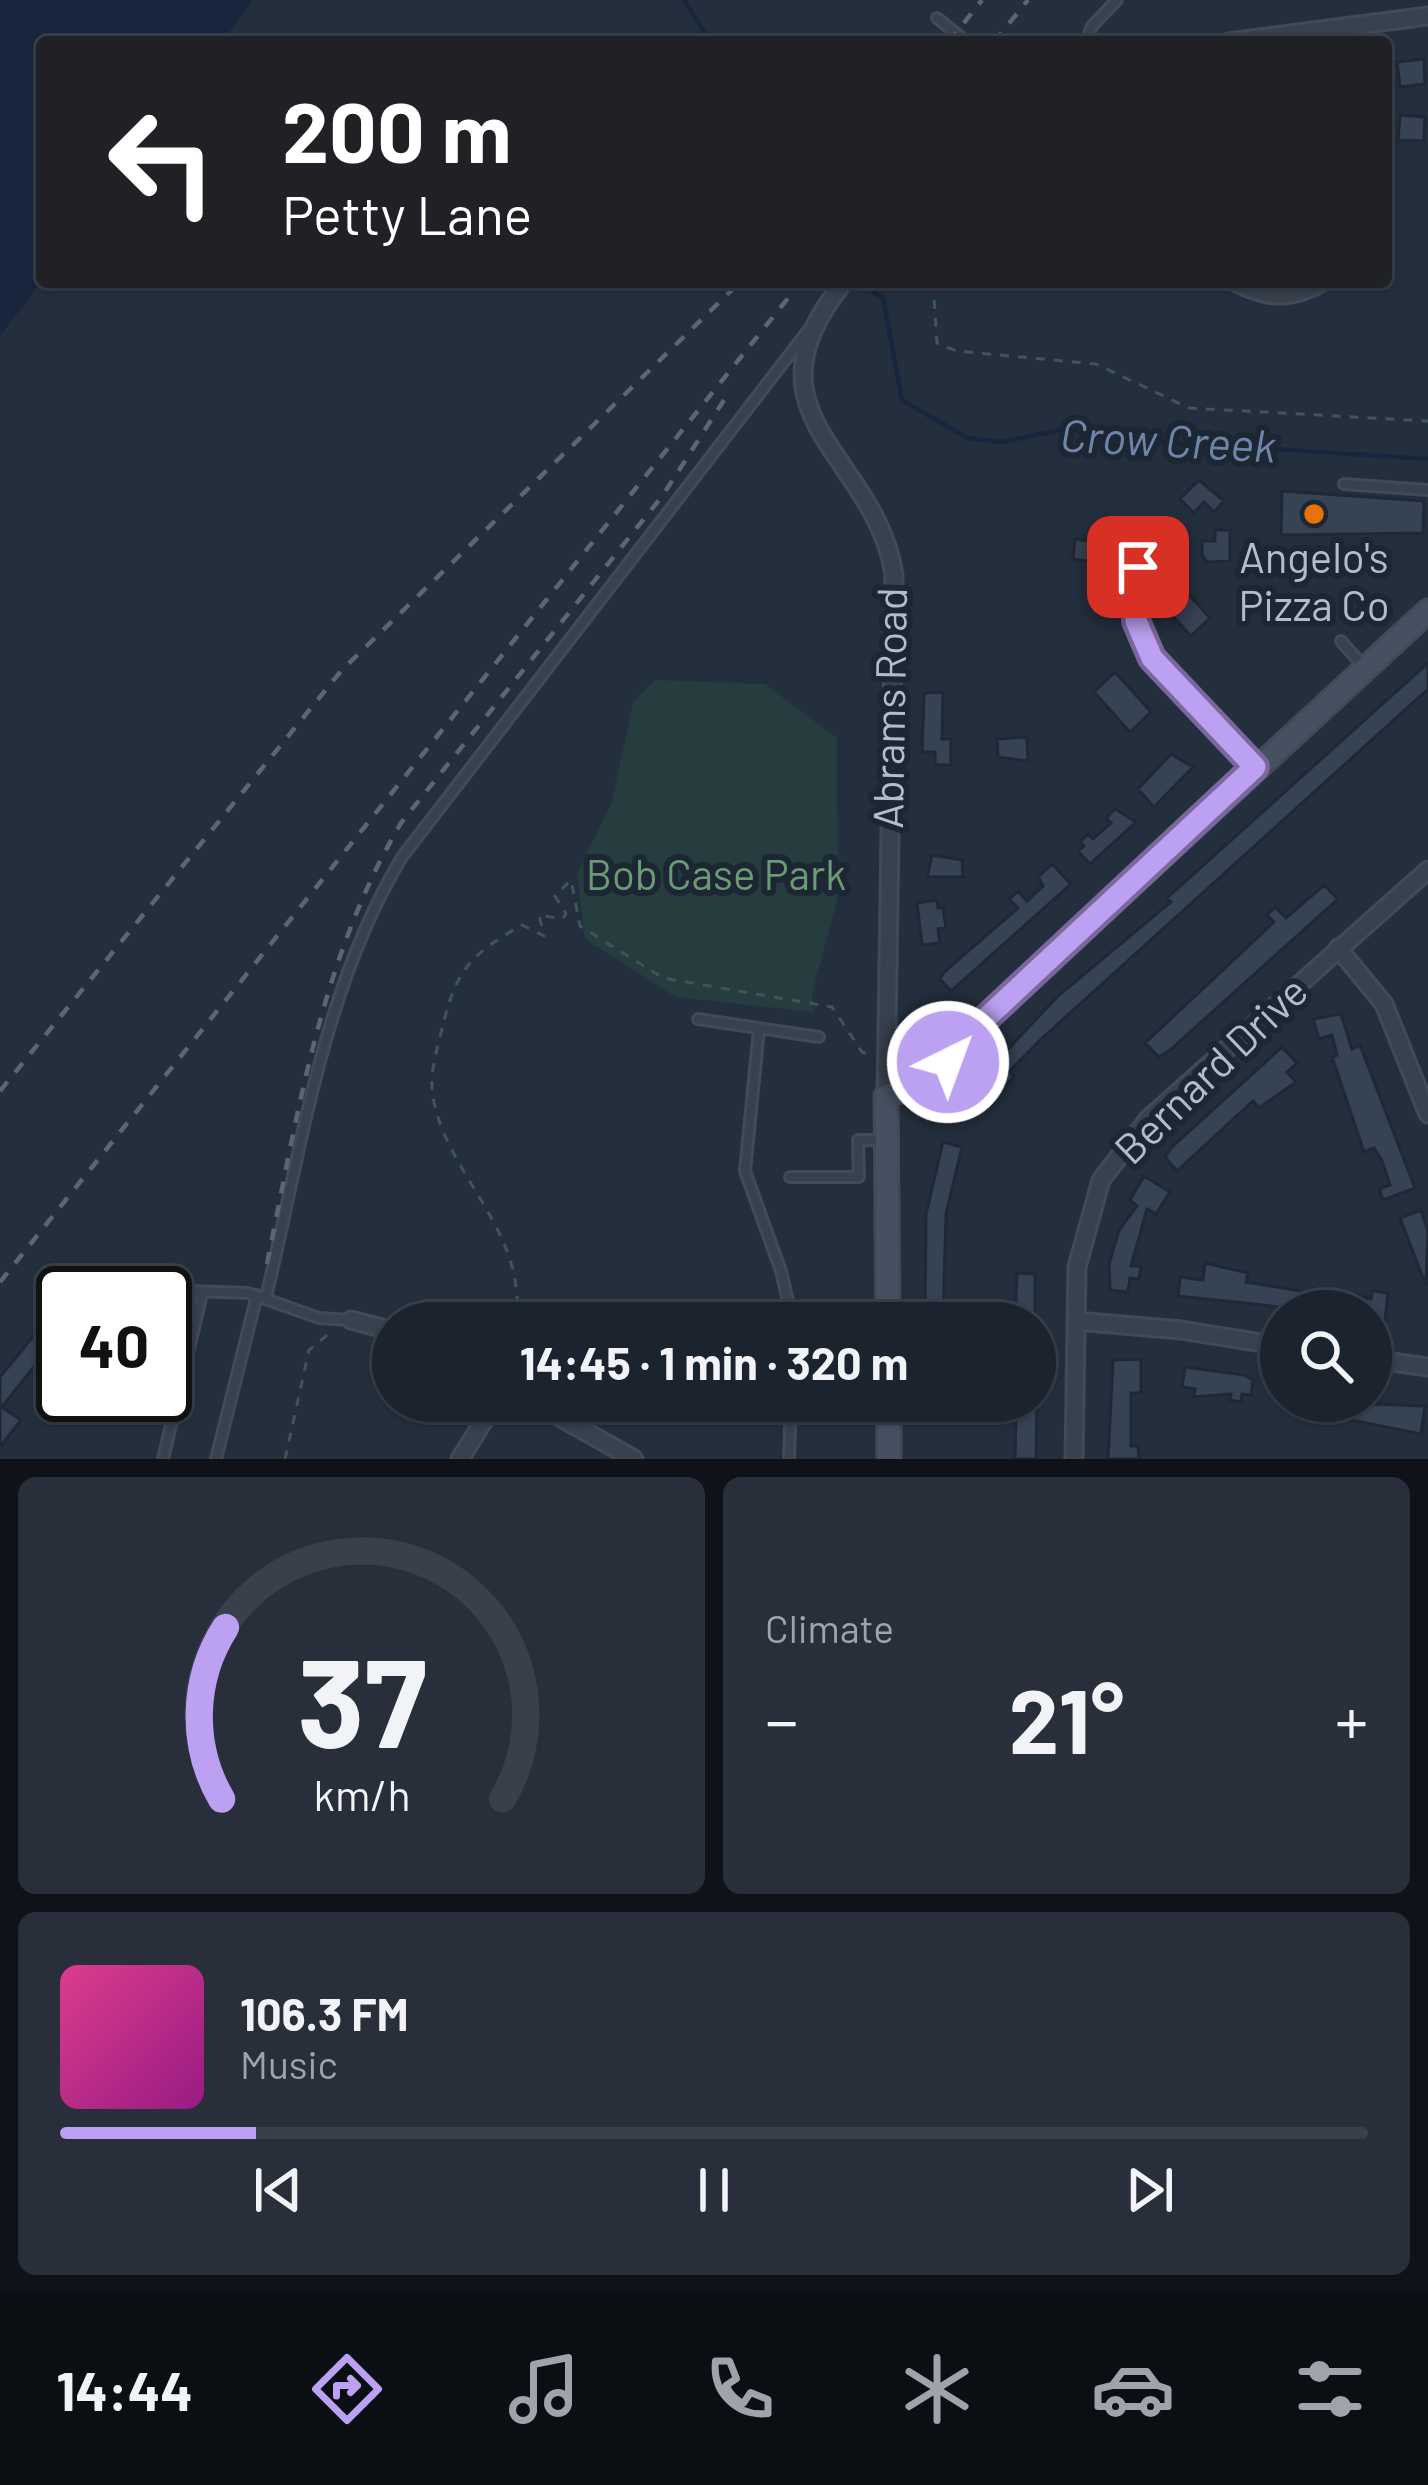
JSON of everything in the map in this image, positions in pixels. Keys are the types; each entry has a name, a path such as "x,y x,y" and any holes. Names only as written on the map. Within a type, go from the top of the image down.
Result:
{"street":[{"path":"1271,36 1428,16"},
{"path":"1365,23 1366,36"},
{"name":"Abrams Road","path":"840,288 811,327 801,374 805,396 826,443 877,520 894,575 886,1096"},
{"path":"1253,288 1282,297 1312,288"},
{"path":"1150,552 1138,567 1136,621 1143,642 1165,675 1255,767"},
{"path":"888,1302 886,1096 935,1080 967,1036 1428,611"},
{"name":"Bernard Drive","path":"1075,1459 1077,1267 1101,1180 1125,1144 1428,869"},
{"path":"1338,948 1384,1004 1428,1114"},
{"path":"1076,1321 1260,1343"},
{"path":"345,1325 372,1328"},
{"path":"1392,1362 1428,1367"},
{"path":"460,1459 483,1422"},
{"path":"568,1422 634,1459"},
{"path":"889,1422 889,1459"}],"lane":[{"path":"1088,36 1117,0"},
{"path":"937,18 960,36"},
{"path":"216,1459 320,1064 368,914 402,857 811,327"},
{"path":"1344,484 1428,490"},
{"path":"1341,641 1366,669"},
{"path":"698,1018 819,1037"},
{"path":"759,1029 745,1171 788,1302"},
{"path":"790,1177 859,1177 858,1140 886,1140"},
{"path":"192,1293 262,1296 345,1325"},
{"path":"163,1459 202,1294"},
{"path":"789,1459 790,1422"}],"path":[{"path":"933,288 937,343 956,351 1096,364 1190,408 1428,422"},
{"path":"515,1302 496,1218 434,1106 432,1076 446,1010 470,958 522,926 544,936 539,914 566,914 556,896 571,880 580,926 663,978 832,1007 862,1052 884,1055"},
{"path":"285,1459 310,1346 345,1325"}],"green space":[{"name":"Bob Case Park","path":"655,680 765,684 837,738 838,897 812,994 813,1012 676,997 585,939 577,874 612,802 633,702"}],"water":[{"path":"0,0 253,0 226,36 36,36 37,288 0,336"}],"building":[{"path":"1424,59 1425,84 1400,87 1397,62"},
{"path":"1400,115 1425,117 1424,141 1398,140"},
{"path":"1199,480 1224,501 1214,512 1204,502 1194,513 1180,499"},
{"path":"1282,491 1424,501 1423,533 1281,535"},
{"path":"1215,530 1230,530 1230,561 1207,562 1202,555 1202,541 1215,541"},
{"path":"1075,539 1103,543 1102,549 1109,550 1107,564 1073,559"},
{"path":"1189,595 1210,618 1191,636 1170,613"},
{"path":"1428,663 1428,689 1038,1042 1009,1072 1014,1076 1000,1094 980,1079 1058,996 1171,902 1167,898"},
{"path":"1115,672 1151,712 1130,732 1094,692"},
{"path":"943,692 942,739 951,739 951,765 935,765 935,752 922,752 924,693"},
{"path":"1027,737 1028,761 998,757 997,739"},
{"path":"1171,754 1193,767 1154,807 1138,789"},
{"path":"1115,809 1136,822 1090,864 1078,851 1084,846 1080,841 1088,834 1093,839 1111,823 1106,818"},
{"path":"932,855 962,860 963,877 927,877"},
{"path":"1052,864 1071,884 951,991 940,979 944,972 1018,908 1009,899 1018,891 1027,901 1043,886 1038,877"},
{"path":"1324,885 1338,899 1170,1050 1159,1057 1145,1043 1274,922 1267,915 1275,907 1286,918"},
{"path":"937,900 946,928 938,929 940,943 922,945 917,903"},
{"path":"1341,1014 1352,1049 1360,1045 1415,1188 1383,1200 1379,1189 1390,1185 1382,1161 1374,1148 1364,1152 1332,1057 1337,1055 1332,1035 1319,1039 1313,1019"},
{"path":"1282,1047 1297,1063 1287,1072 1296,1082 1259,1108 1253,1101 1177,1171 1165,1157 1171,1148"},
{"path":"943,1142 962,1147 946,1214 944,1302 925,1302 926,1214"},
{"path":"1144,1176 1170,1192 1156,1214 1147,1209 1131,1266 1141,1266 1139,1279 1130,1278 1128,1292 1110,1290 1109,1264 1119,1230 1137,1206 1130,1200"},
{"path":"1421,1210 1428,1231 1426,1286 1400,1218"},
{"path":"1205,1263 1248,1273 1246,1282 1296,1290 1260,1290 1260,1305 1178,1296 1180,1277 1203,1280"},
{"path":"1017,1273 1035,1274 1035,1302 1016,1302"},
{"path":"36,1333 36,1364 2,1407 21,1420 0,1447 0,1377"},
{"path":"1141,1359 1141,1393 1131,1393 1131,1446 1138,1446 1139,1459 1108,1459 1113,1360"},
{"path":"1185,1367 1244,1375 1253,1380 1251,1395 1242,1394 1241,1402 1230,1400 1231,1394 1194,1397 1195,1389 1182,1387"},
{"path":"1392,1405 1425,1406 1421,1434 1361,1422 1392,1422"},
{"path":"1016,1422 1037,1422 1036,1459 1015,1459"}],"waterway":[{"name":"Crow Creek","path":"684,0 706,36"},
{"name":"Crow Creek","path":"875,288 873,292 883,298 902,400 967,438 1002,442 1064,429 1133,440 1428,459"}],"railway":[{"path":"954,36 982,0"},
{"path":"999,36 1028,0"},
{"path":"0,1091 341,671 734,288"},
{"path":"0,1282 796,288"},
{"path":"267,1264 316,1037 351,927 374,874 401,823 663,495 724,400"}],"place":[{"name":"Angelo's Pizza Co","path":"1314,514"}],"route":[{"path":"948,1062 967,1036 1255,767 1152,658 1136,621 1138,567"}]}
